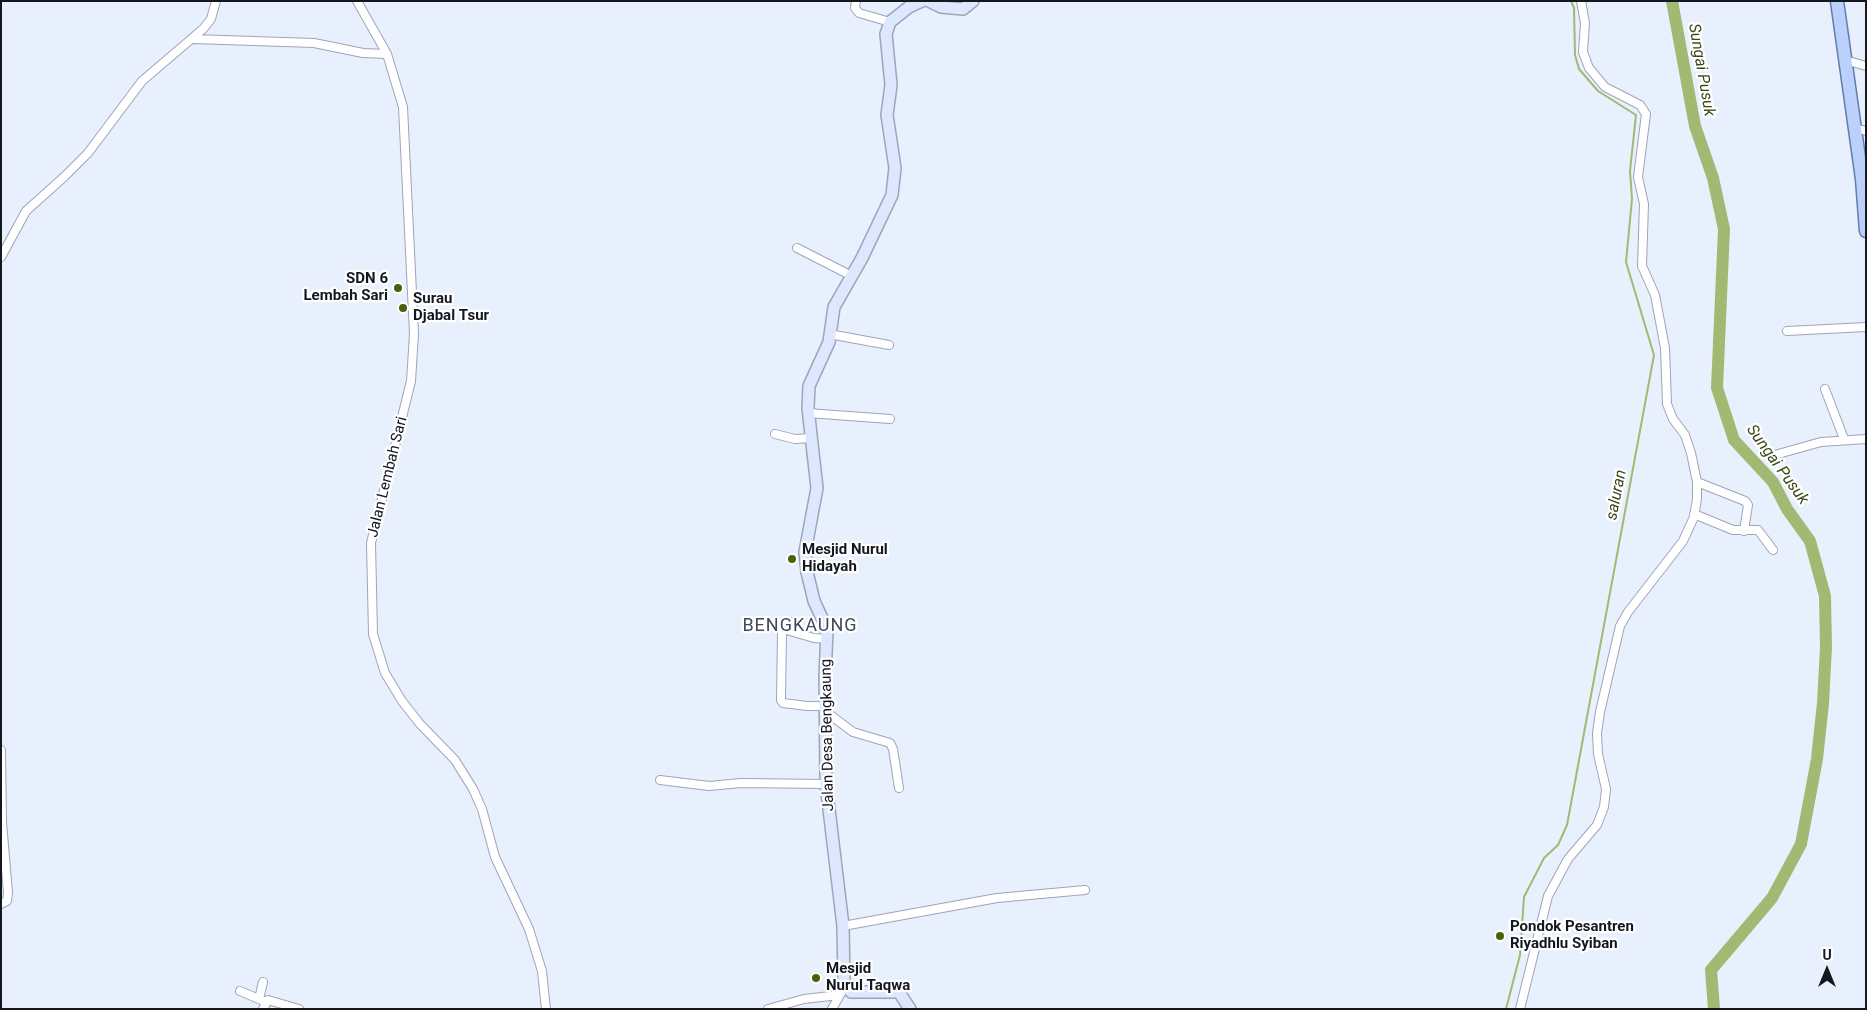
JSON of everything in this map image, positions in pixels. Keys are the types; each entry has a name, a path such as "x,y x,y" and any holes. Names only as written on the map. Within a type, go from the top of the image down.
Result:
{"main road":[{"path":"1837,1 1860,130 1865,226"}],"street":[{"path":"1,257 26,211 88,153 136,88 193,39 210,19 216,1"},
{"name":"Jalan Lembah Sari","path":"357,1 387,54 402,98 414,357 411,380 373,533 370,564 373,634 385,673 402,701 420,724 455,760 473,789 482,810 494,857 529,929 542,971 546,1009"},
{"path":"856,1 855,8 859,13 890,22 909,7 922,1"},
{"path":"929,1 941,7 963,9 973,1"},
{"path":"1520,1009 1543,911 1550,891 1562,868 1592,832 1603,813 1606,789 1598,754 1597,733 1620,626 1628,612 1683,541 1694,514 1697,482 1688,444 1671,415 1667,404 1666,348 1655,295 1642,266 1644,204 1638,177 1646,114 1640,105 1605,87 1588,68 1583,52 1585,23 1581,1"},
{"name":"Jalan Desa Bengkaung","path":"843,992 843,926 826,784 826,623 814,601 806,562 806,538 817,488 808,413 809,386 828,346 834,306 852,276 887,208 895,182 895,168 887,115 890,85 886,39 890,22"},
{"path":"193,39 314,43 363,53 387,54"},
{"path":"1846,60 1866,66"},
{"path":"797,248 852,276"},
{"path":"1787,331 1866,327"},
{"path":"830,334 889,345"},
{"path":"1825,389 1844,439"},
{"path":"808,413 890,420"},
{"path":"775,434 795,439 812,438"},
{"path":"1771,456 1821,442 1866,438"},
{"path":"1697,482 1746,500 1748,505 1744,530"},
{"path":"1694,514 1733,530 1758,530 1773,550"},
{"path":"790,622 783,629 781,700 783,702 825,708 853,732 890,743 893,749 899,788"},
{"path":"783,629 814,638 827,639"},
{"path":"1,750 2,822 8,893 7,901 1,904"},
{"path":"660,780 709,786 826,784"},
{"path":"843,926 997,898 1086,890"},
{"path":"263,982 263,1003"},
{"path":"240,991 263,1003"},
{"path":"768,1009 843,992 898,991 902,994 910,1009"},
{"path":"832,1009 843,992"},
{"path":"263,1003 269,1000 299,1009"}],"waterway":[{"name":"saluran","path":"1506,1009 1520,955 1524,897 1544,858 1558,845 1567,825 1654,355 1626,262 1632,199 1630,171 1636,115 1598,91 1579,69 1575,55 1574,8 1571,1"},
{"name":"Sungai Pusuk","path":"1672,1 1695,126 1713,178 1724,229 1717,388 1734,440 1773,482 1787,509 1810,541 1825,596 1826,647 1823,703 1817,759 1801,844 1772,898 1711,970 1714,1009"}],"place":[{"name":"SDN 6 Lembah Sari","path":"398,288"},
{"name":"Surau Djabal Tsur","path":"403,308"},
{"name":"Mesjid Nurul Hidayah","path":"792,559"},
{"name":"Pondok Pesantren Riyadhlu Syiban","path":"1500,936"},
{"name":"Mesjid Nurul Taqwa","path":"816,978"}],"district":[{"name":"BENGKAUNG","path":"800,626"}]}
